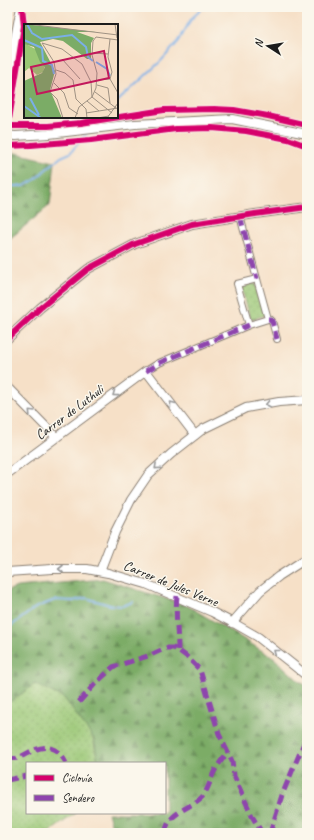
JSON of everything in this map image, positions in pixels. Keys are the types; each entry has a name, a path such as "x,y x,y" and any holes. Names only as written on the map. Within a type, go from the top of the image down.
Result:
{"street":[{"path":"7,81 21,7"},
{"path":"7,136 49,134 135,124 232,119 307,133"},
{"path":"7,339 40,308 88,269 135,244 192,224 307,207"},
{"path":"240,216 268,320"},
{"path":"249,325 237,284 257,279"},
{"path":"195,435 146,371 159,363 249,325 270,319 272,320 277,339"},
{"name":"Carrer de Luthuli","path":"7,474 146,371"},
{"path":"7,387 56,437"},
{"path":"100,571 115,532 131,500 148,475 171,454 203,429 246,408 279,402 307,400"},
{"path":"232,623 260,591 279,576 307,558"},
{"name":"Carrer de Jules Verne","path":"7,572 52,569 87,569 108,572 146,584 198,606 258,637 307,676"}],"green space":[{"path":"7,151 55,162 50,205 7,241"},
{"path":"255,283 265,315 251,320 241,287"},
{"path":"103,579 186,605 275,659 300,682 307,686 307,833 114,833 108,814 166,814 166,762 98,762 94,739 64,698 35,684 7,704 7,591 17,587"},
{"path":"41,679 53,685 90,726 99,762 26,762 26,814 75,814 48,833 7,833 7,698"}],"waterway":[{"path":"118,101 161,61 179,41 191,19 204,7"},
{"path":"93,127 100,118"},
{"path":"7,185 24,186 36,179 61,157 70,153 87,133"},
{"path":"7,629 35,608 55,600 73,601 86,598 110,605 122,606 133,602"}],"marked path":[{"path":"240,216 257,279"},
{"path":"268,319 272,321 277,339"},
{"path":"146,371 159,363 249,325"},
{"path":"177,596 176,610 178,650"},
{"path":"79,702 113,667 148,656 166,648 178,650 200,670 219,734 232,761 234,776 252,816 262,833"},
{"path":"270,833 282,795 307,736"},
{"path":"7,758 21,757 37,749 52,748 59,753 65,762"},
{"path":"166,833 167,826 174,816 202,797 214,772 228,752"},
{"path":"7,780 26,776"}],"cycle path":[{"path":"22,7 24,26"},
{"path":"24,26 8,126 48,126 113,118"},
{"path":"118,117 164,110 214,109 234,110 307,125"},
{"path":"7,146 91,140 176,129 212,128 246,131 288,139 307,146"},
{"path":"7,339 40,308 88,269 135,244 192,224 307,207"}]}
